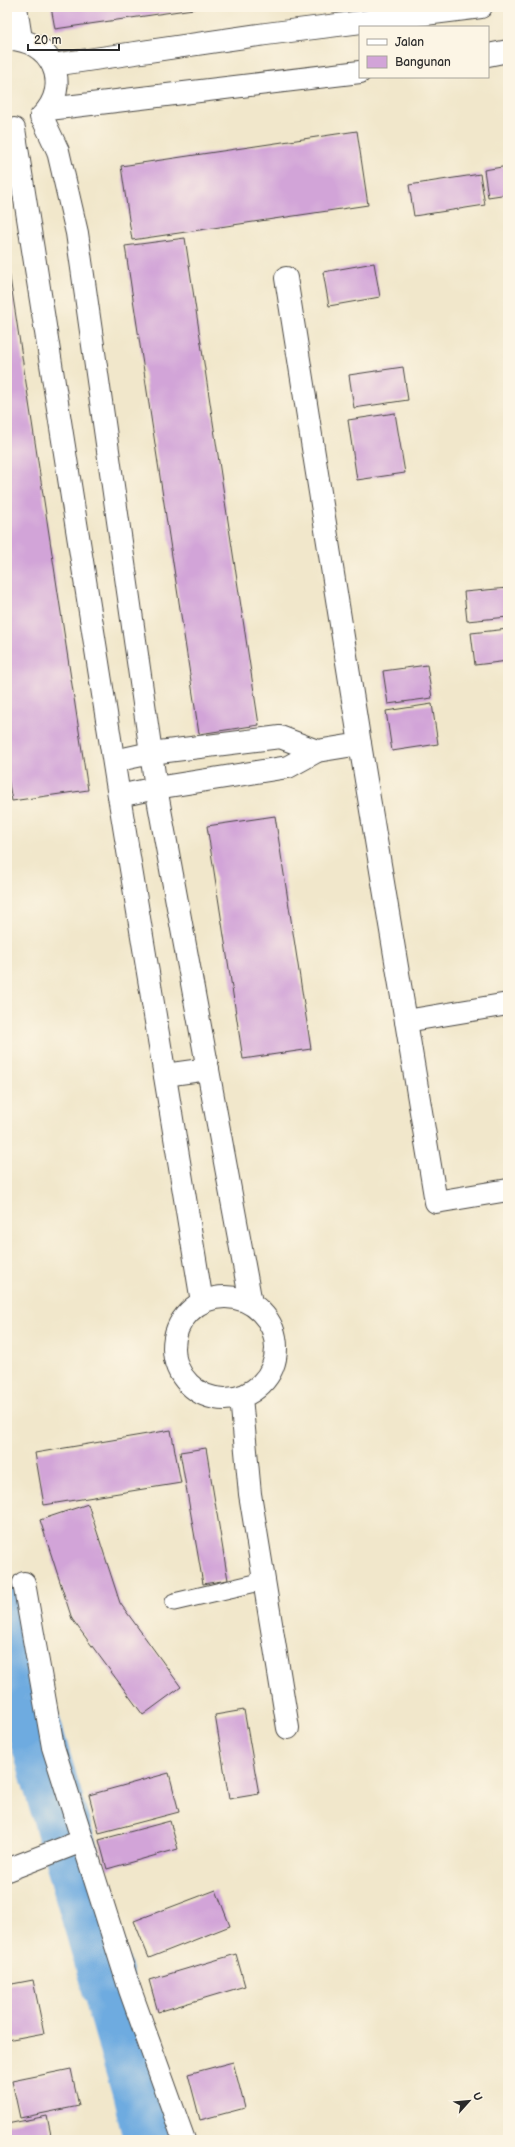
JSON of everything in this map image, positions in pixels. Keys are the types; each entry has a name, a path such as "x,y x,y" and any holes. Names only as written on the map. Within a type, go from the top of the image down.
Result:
{"street":[{"path":"16,7 14,39 40,48 53,66 57,80 55,96 46,113 29,125 11,128 202,1302"},
{"path":"363,26 400,23 481,7"},
{"path":"53,66 266,34 359,26"},
{"path":"489,54 508,52"},
{"path":"46,113 359,72"},
{"path":"46,113 58,151 77,233 156,788 251,1303"},
{"path":"286,278 360,744 436,1202 508,1190"},
{"path":"114,761 151,753 280,737 317,751"},
{"path":"119,796 156,788 288,767 317,751 360,744"},
{"path":"406,1021 508,1004"},
{"path":"165,1075 208,1069"},
{"path":"226,1296 251,1303 268,1319 277,1342 274,1365 262,1385 242,1397 216,1399 193,1388 178,1368 174,1342 182,1318 202,1302 226,1296"},
{"path":"242,1397 250,1494 288,1728"},
{"path":"24,1583 53,1747 78,1844 184,2140"},
{"path":"11,1869 78,1844"}],"lane":[{"path":"174,1602 264,1582"}],"building":[{"path":"51,7 200,7 200,8 55,29"},
{"path":"357,131 368,205 132,240 121,166"},
{"path":"508,166 508,194 488,197 484,170"},
{"path":"480,174 485,205 414,216 409,185"},
{"path":"185,238 259,725 199,734 125,246"},
{"path":"7,258 88,790 12,801 7,772"},
{"path":"374,263 380,297 329,306 323,272"},
{"path":"403,367 408,400 354,408 349,375"},
{"path":"395,413 405,473 357,480 348,420"},
{"path":"508,588 508,617 467,621 464,592"},
{"path":"508,629 508,661 475,665 471,633"},
{"path":"427,665 432,698 388,704 383,671"},
{"path":"432,704 438,744 392,751 386,711"},
{"path":"275,816 311,1049 243,1059 207,826"},
{"path":"171,1430 181,1483 44,1505 35,1453"},
{"path":"206,1448 228,1580 203,1584 180,1452"},
{"path":"88,1504 120,1603 181,1687 143,1715 72,1619 40,1520"},
{"path":"244,1710 259,1794 229,1799 215,1715"},
{"path":"169,1773 179,1812 99,1833 89,1795"},
{"path":"170,1821 178,1849 107,1869 99,1840"},
{"path":"216,1890 230,1926 149,1958 134,1921"},
{"path":"236,1954 245,1986 158,2012 149,1980"},
{"path":"33,1980 44,2033 7,2040 7,1985"},
{"path":"233,2062 245,2108 200,2120 188,2074"},
{"path":"71,2069 79,2106 20,2118 12,2081"},
{"path":"47,2116 52,2140 7,2140 7,2124"}],"waterway":[{"path":"7,1614 15,1661 139,2090 151,2140"}]}
